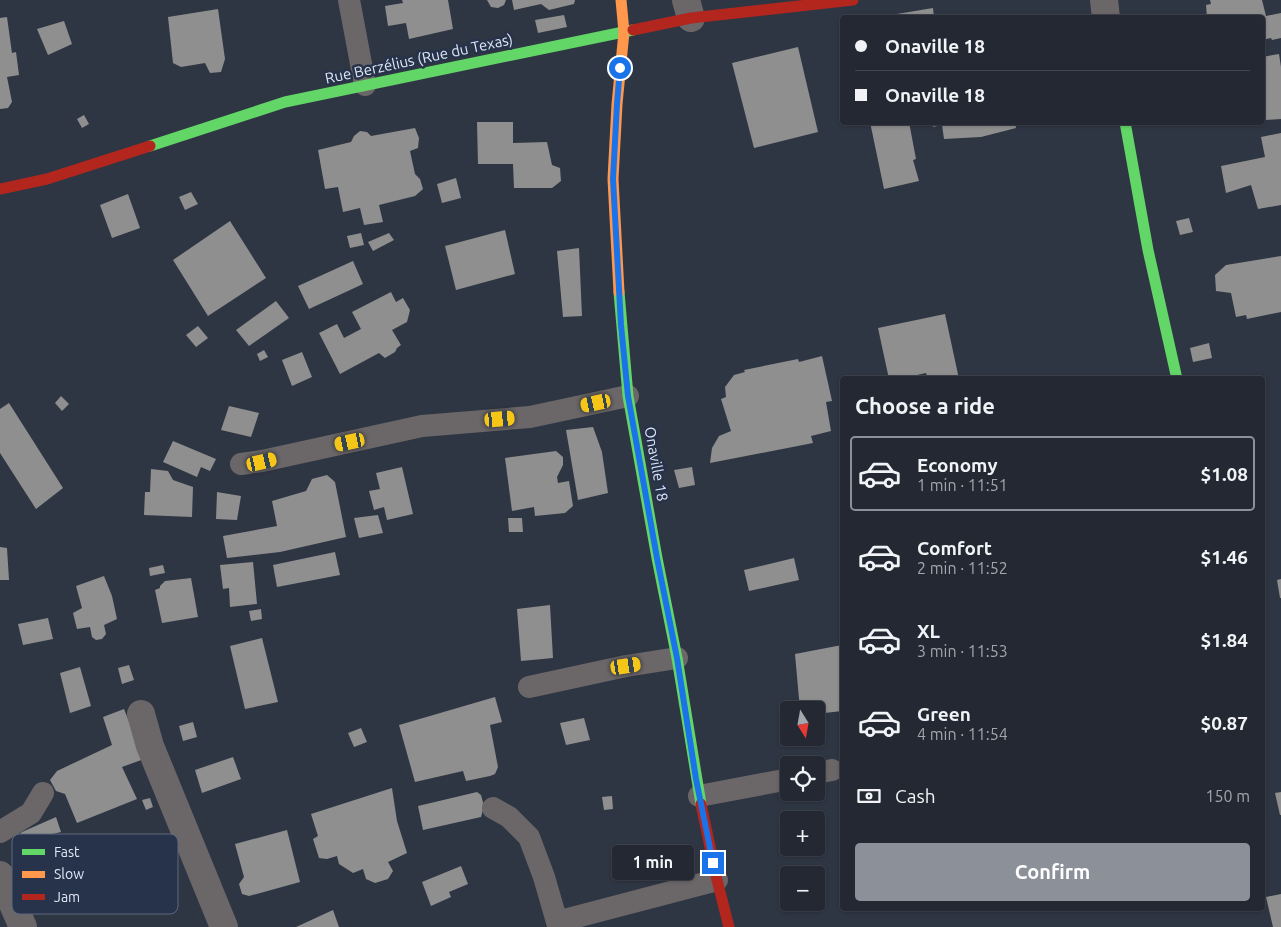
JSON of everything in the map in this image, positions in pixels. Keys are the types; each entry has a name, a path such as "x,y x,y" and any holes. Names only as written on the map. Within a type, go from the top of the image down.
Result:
{"street":[{"name":"Onaville 18","path":"621,0 624,32 617,104 613,179 621,325 628,396 677,658 699,796 729,927"},
{"name":"Rue Berzélius (Rue du Texas)","path":"0,189 47,179 285,102 624,32 689,9 853,0"},
{"path":"1104,0 1106,15"},
{"path":"1126,125 1148,250 1176,376"},
{"path":"141,714 150,746 224,927"},
{"path":"0,875 12,902"},
{"path":"17,914 23,927"}],"lane":[{"path":"349,0 366,85"},
{"path":"241,464 262,462 422,426 530,417 628,396"},
{"path":"529,687 626,666 677,658"},
{"path":"699,796 780,781"},
{"path":"0,832 31,813 43,793"},
{"path":"493,808 509,816 529,837 544,877 557,922 717,880"}],"building":[{"path":"402,0 448,0 453,29 409,39 406,23 388,26 385,6 403,3"},
{"path":"487,0 506,0 504,5 498,8 491,7"},
{"path":"512,0 575,0 574,4 549,10 541,4 514,10"},
{"path":"1210,0 1262,0 1266,16 1281,13 1281,38 1265,39 1265,15 1207,15 1206,5 1211,4"},
{"path":"933,8 934,15 891,15"},
{"path":"218,9 225,59 221,72 210,73 205,63 181,67 173,63 168,17"},
{"path":"564,15 567,27 538,33 535,20"},
{"path":"7,17 12,53 16,52 19,75 7,77 12,102 8,108 0,109 0,18"},
{"path":"64,21 72,44 48,55 37,29"},
{"path":"798,47 818,132 754,148 732,63"},
{"path":"1279,54 1281,67 1281,119 1266,120 1265,56"},
{"path":"84,115 89,124 82,128 77,119"},
{"path":"477,122 513,122 513,143 547,142 552,165 560,168 561,181 552,188 514,188 513,164 478,164"},
{"path":"871,125 910,125 916,159 913,160 919,181 884,189"},
{"path":"942,125 1016,125 1016,128 981,137 944,139"},
{"path":"415,128 419,138 418,148 410,151 415,174 420,179 423,189 415,196 379,205 383,222 364,225 360,208 343,212 338,187 325,189 318,150 351,142 360,131 367,132 371,136"},
{"path":"1281,133 1281,205 1258,209 1251,185 1226,193 1221,166 1265,157 1261,137"},
{"path":"456,178 461,198 442,203 437,184"},
{"path":"191,192 198,204 185,210 179,197"},
{"path":"128,194 140,228 112,238 100,205"},
{"path":"1189,218 1193,232 1180,235 1176,221"},
{"path":"230,221 266,278 208,316 173,260"},
{"path":"505,230 515,274 456,290 445,246"},
{"path":"361,233 364,245 350,248 347,236"},
{"path":"389,233 394,240 373,251 368,242"},
{"path":"579,248 582,316 563,317 557,251"},
{"path":"1281,256 1281,312 1247,319 1246,315 1236,317 1231,293 1216,291 1215,275 1226,265"},
{"path":"353,261 363,284 309,309 298,286"},
{"path":"391,292 396,302 403,298 410,310 407,322 392,330 401,345 395,352 385,358 379,353 340,374 319,333 337,324 344,338 361,329 352,312"},
{"path":"276,301 289,318 249,346 236,330"},
{"path":"945,314 958,376 927,376 926,373 912,376 888,376 878,328"},
{"path":"198,326 208,338 196,347 186,335"},
{"path":"1209,343 1212,358 1193,362 1190,348"},
{"path":"264,350 268,357 260,361 257,354"},
{"path":"302,352 312,377 292,386 282,360"},
{"path":"822,356 832,401 826,402 831,431 811,436 813,443 710,463 712,448 719,436 731,431 721,399 726,397 725,387 734,375 745,372 744,370 798,359 799,362"},
{"path":"61,396 69,404 62,411 55,403"},
{"path":"9,403 63,488 36,509 0,453 0,409"},
{"path":"229,406 259,413 251,437 221,430"},
{"path":"593,427 602,452 608,493 578,500 566,430"},
{"path":"173,441 216,459 210,471 201,467 197,477 163,462"},
{"path":"556,451 563,457 563,465 557,477 558,483 569,481 573,506 565,513 535,516 534,507 512,511 505,458"},
{"path":"402,467 413,514 387,520 384,507 374,510 369,491 380,489 376,473"},
{"path":"692,467 695,485 679,488 674,470"},
{"path":"151,469 168,471 173,480 193,487 192,517 144,515 145,492 150,492"},
{"path":"327,475 335,482 346,537 280,552 227,558 223,536 277,526 272,501 306,491 312,479"},
{"path":"217,492 241,496 237,520 216,519"},
{"path":"378,515 383,533 359,538 354,518"},
{"path":"508,518 522,518 523,532 509,532"},
{"path":"0,547 7,548 9,580 0,580"},
{"path":"335,552 340,575 277,587 273,565"},
{"path":"794,558 799,580 749,591 744,570"},
{"path":"253,562 257,604 230,607 229,588 223,589 220,565"},
{"path":"163,565 165,573 150,576 149,568"},
{"path":"104,576 112,596 117,619 104,625 106,634 102,639 96,640 92,637 90,627 77,629 73,613 82,608 76,586"},
{"path":"191,578 198,617 162,623 155,590 160,588 165,581"},
{"path":"1281,579 1281,598 1280,598 1277,580"},
{"path":"550,605 553,658 521,661 517,609"},
{"path":"261,609 262,619 251,621 249,611"},
{"path":"48,618 53,639 23,645 18,624"},
{"path":"262,638 278,702 245,709 230,646"},
{"path":"840,645 840,711 825,713 825,701 799,701 795,654"},
{"path":"129,665 134,680 122,684 118,668"},
{"path":"80,667 91,706 70,713 60,673"},
{"path":"495,697 502,722 490,725 498,767 495,774 466,781 463,771 415,782 399,725"},
{"path":"124,709 144,759 122,767 137,799 77,823 65,794 56,791 50,780 57,771 112,745 103,717"},
{"path":"584,718 590,740 566,745 560,723"},
{"path":"193,722 197,737 183,741 179,726"},
{"path":"361,728 367,742 354,747 348,733"},
{"path":"233,757 241,779 202,793 195,770"},
{"path":"392,788 397,821 407,853 388,862 393,871 388,879 375,883 366,879 363,869 353,873 339,864 337,856 327,859 319,858 313,839 318,836 311,814"},
{"path":"477,792 481,795 484,806 481,817 423,830 418,806"},
{"path":"1281,792 1281,815 1280,815 1275,793"},
{"path":"612,796 613,809 604,810 602,797"},
{"path":"150,798 153,807 146,810 142,800"},
{"path":"56,817 61,832 52,834 20,834"},
{"path":"287,830 300,882 249,896 242,894 239,884 244,877 235,844"},
{"path":"642,861 646,875 631,881 624,866"},
{"path":"461,866 468,884 449,892 451,897 431,906 422,882"},
{"path":"1281,894 1281,927 1273,927 1266,897"},
{"path":"333,910 339,927 296,927"}],"traffic: fast":[{"path":"150,146 285,102 633,30"},
{"path":"1126,125 1148,250 1176,376"},
{"path":"619,292 628,396 677,658 701,804"}],"traffic: slow":[{"path":"619,292 613,179 617,104 624,32 621,0"}],"traffic: jam":[{"path":"633,30 691,18 853,0"},
{"path":"0,189 47,179 150,146"},
{"path":"701,804 729,927"}],"route":[{"path":"620,68 613,179 621,325 628,396 677,658 696,779 713,863"}]}
